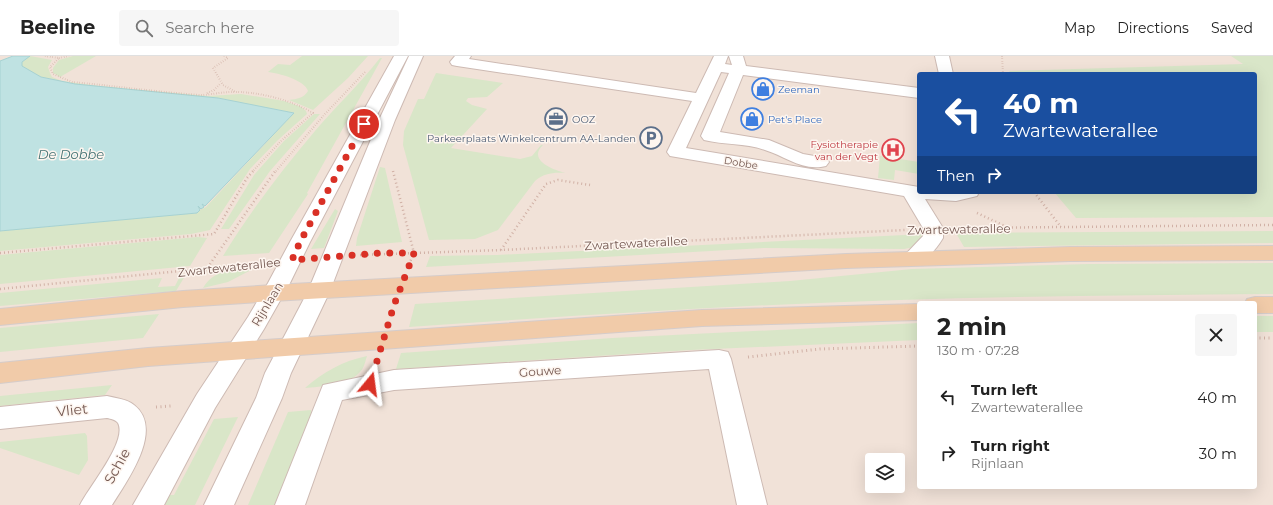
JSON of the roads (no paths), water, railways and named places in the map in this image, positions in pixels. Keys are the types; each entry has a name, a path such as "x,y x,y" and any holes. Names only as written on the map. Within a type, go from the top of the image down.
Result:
{"main road":[{"path":"0,317 183,299 401,285 838,261 1070,254 1273,253"},
{"path":"1257,305 1273,305"},
{"path":"0,373 148,357 238,352 702,318 917,312"}],"street":[{"name":"Rijnlaan","path":"148,505 205,403 238,352 292,260 300,242 401,56"},
{"path":"218,505 319,290 387,120 416,56"},
{"path":"464,56 457,62 701,98"},
{"path":"942,56 946,72"},
{"path":"719,61 917,93"},
{"name":"Dobbe","path":"719,61 676,152 917,192"},
{"path":"737,63 710,136 769,145 799,159 860,169 859,182"},
{"path":"911,191 933,228 933,238 913,258"},
{"name":"Dobbe","path":"931,194 965,194"},
{"name":"Gouwe","path":"290,505 332,392 394,380 719,359 752,505"},
{"name":"Vliet","path":"0,418 106,407 124,410 132,419 134,426"},
{"name":"Schie","path":"95,505 125,456 131,442 134,426"}],"water":[{"name":"De Dobbe","path":"13,56 30,56 22,62 22,66 41,77 75,84 218,98 294,113 205,206 202,204 204,207 201,209 198,206 200,210 197,213 0,231 0,61"}],"place":[{"name":"Zeeman","path":"763,89"},
{"name":"OOZ","path":"556,119"},
{"name":"Pet's Place","path":"752,119"},
{"name":"Parkeerplaats Winkelcentrum AA-Landen","path":"651,138"},
{"name":"Fysiotherapie van der Vegt","path":"893,150"}]}
